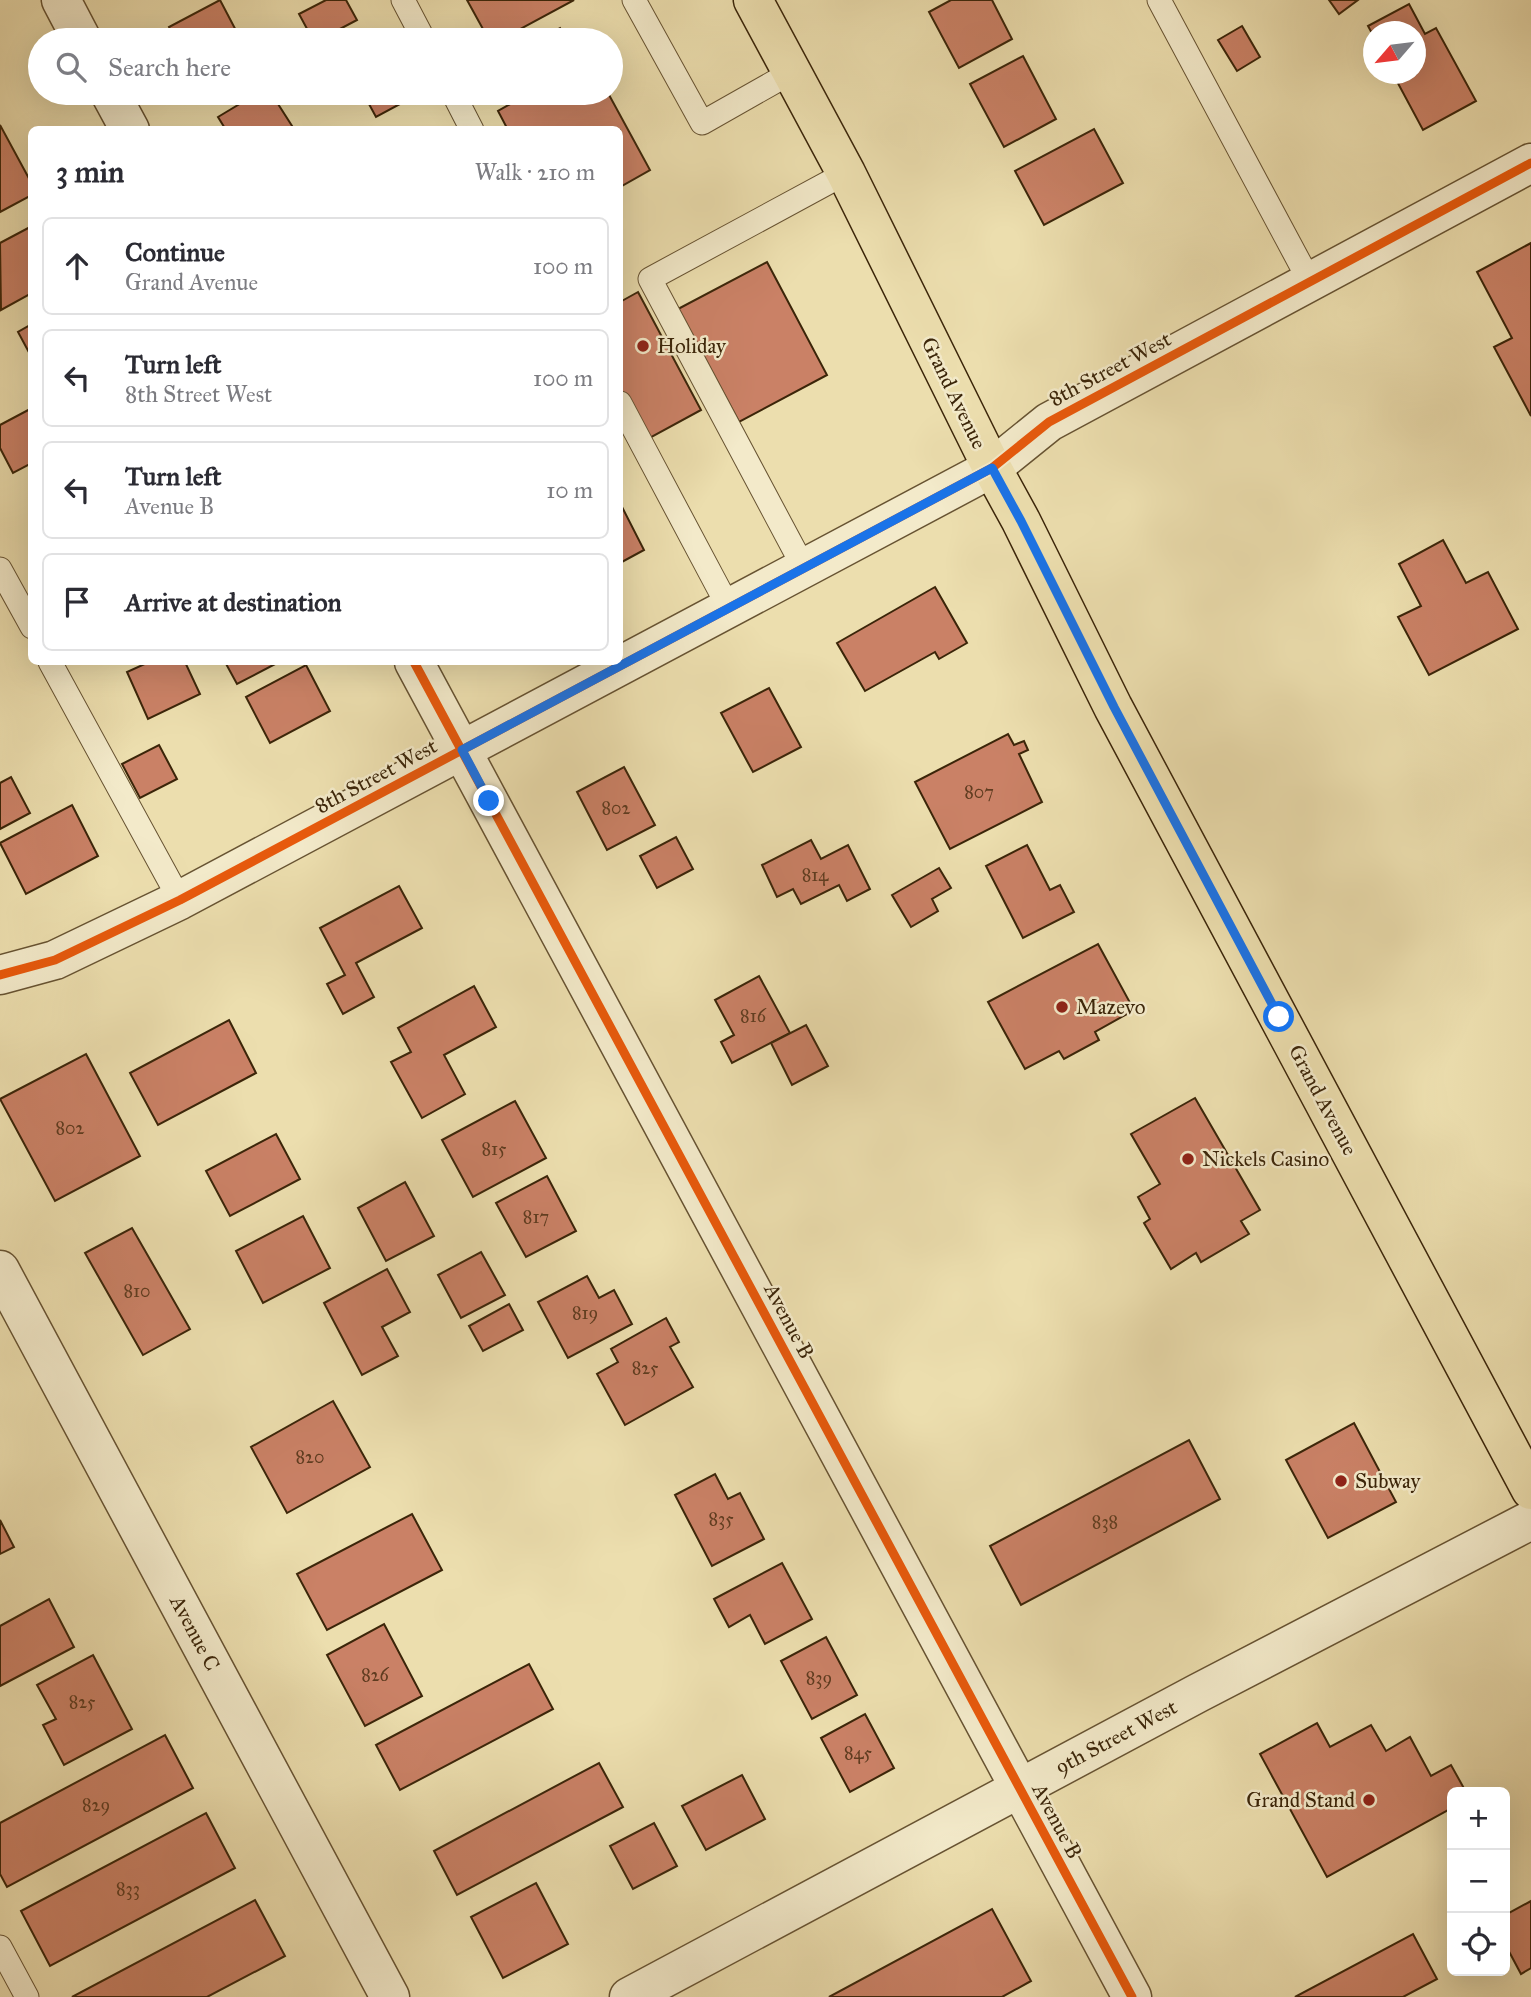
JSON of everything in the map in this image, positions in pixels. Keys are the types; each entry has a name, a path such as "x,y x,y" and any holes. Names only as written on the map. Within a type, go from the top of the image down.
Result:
{"main road":[{"name":"Grand Avenue","path":"753,0 846,173 1114,707 1531,1490"}],"street":[{"path":"61,0 76,28"},
{"path":"116,105 128,126"},
{"name":"8th Street West","path":"623,664 992,468 1049,422 1531,163"},
{"name":"Avenue B","path":"416,665 1132,1997"},
{"name":"8th Street West","path":"0,975 55,960 180,900 622,665"},
{"name":"Avenue C","path":"0,1270 390,1997"},
{"name":"9th Street West","path":"629,1997 1342,1617 1531,1520"}],"lane":[{"path":"403,0 418,28"},
{"path":"635,0 702,123 792,72"},
{"path":"1159,0 1310,282"},
{"path":"459,105 470,126"},
{"path":"804,568 650,279 846,173"},
{"path":"623,409 729,608"},
{"path":"0,569 28,620"},
{"path":"52,665 180,900"},
{"path":"0,1947 27,1997"}],"building":[{"path":"220,0 235,28 169,28"},
{"path":"326,0 346,0 357,20 342,28 307,28 299,14"},
{"path":"467,0 574,0 522,28 482,28"},
{"path":"951,0 992,0 1012,39 959,68 929,12"},
{"path":"1329,0 1358,0 1339,14"},
{"path":"1409,4 1418,21 1377,21"},
{"path":"1242,26 1260,57 1237,71 1218,40"},
{"path":"1436,28 1476,101 1423,130 1398,84 1426,84 1426,33"},
{"path":"1023,56 1056,119 1004,147 970,84"},
{"path":"238,105 279,105 292,126 224,126 218,117"},
{"path":"370,105 398,105 376,117"},
{"path":"508,105 615,105 650,170 623,185 623,126 506,126 498,111"},
{"path":"0,125 28,177 28,197 0,212"},
{"path":"1094,129 1123,183 1044,225 1015,171"},
{"path":"28,228 28,295 1,310 0,243"},
{"path":"1531,243 1531,416 1494,347 1512,338 1477,272"},
{"name":"Holiday","path":"767,262 827,375 739,422 678,309"},
{"name":"Holiday","path":"638,292 701,410 646,440 623,396 623,300"},
{"path":"28,326 28,351 18,332"},
{"path":"28,410 28,465 13,473 0,448 0,425"},
{"path":"623,509 644,550 623,561"},
{"path":"1443,540 1466,583 1488,572 1518,629 1429,675 1398,617 1421,606 1399,564"},
{"path":"935,587 967,643 939,659 935,652 865,691 837,643"},
{"path":"142,665 186,665 200,694 148,719 127,672"},
{"path":"227,665 273,665 237,684"},
{"path":"306,665 330,711 270,743 246,697"},
{"path":"769,688 801,747 753,772 721,713"},
{"path":"1008,734 1014,745 1024,741 1028,750 1019,754 1042,802 950,849 915,782"},
{"path":"159,745 177,779 140,798 122,764"},
{"path":"624,767 655,825 607,850 577,792"},
{"path":"11,777 30,813 0,829 0,783"},
{"path":"72,805 98,856 26,894 0,843"},
{"path":"676,837 693,869 657,888 640,856"},
{"path":"811,840 821,859 848,845 870,889 847,901 839,885 801,904 793,889 777,897 762,865"},
{"path":"1027,845 1050,890 1060,885 1074,912 1023,938 986,866"},
{"path":"939,868 951,888 932,899 938,911 911,927 892,895"},
{"path":"399,886 422,928 356,963 374,997 343,1014 327,984 345,975 320,928"},
{"name":"Mazevo","path":"1098,944 1134,1010 1095,1032 1099,1040 1064,1059 1059,1051 1025,1069 988,1002"},
{"path":"759,976 790,1033 732,1063 721,1042 734,1035 715,1000"},
{"path":"474,986 496,1027 444,1055 465,1094 422,1118 391,1062 411,1052 398,1028"},
{"path":"229,1020 256,1073 158,1125 130,1073"},
{"path":"806,1025 828,1066 792,1085 771,1043"},
{"path":"86,1054 140,1156 55,1201 0,1099"},
{"name":"Nickels Casino","path":"1195,1098 1260,1210 1241,1221 1249,1234 1201,1262 1196,1253 1171,1269 1144,1223 1150,1219 1138,1197 1160,1184 1131,1134"},
{"path":"515,1101 546,1158 473,1197 442,1140"},
{"path":"276,1134 300,1179 230,1216 206,1171"},
{"path":"547,1176 576,1231 526,1257 496,1203"},
{"path":"405,1182 434,1236 386,1261 358,1208"},
{"path":"303,1216 330,1268 263,1303 236,1251"},
{"path":"132,1228 190,1329 143,1355 85,1253"},
{"path":"481,1252 505,1295 461,1318 438,1275"},
{"path":"387,1269 410,1312 382,1327 398,1356 362,1375 324,1303"},
{"path":"587,1276 599,1298 614,1290 632,1324 568,1358 538,1302"},
{"path":"509,1304 523,1330 483,1351 469,1326"},
{"path":"666,1318 679,1342 670,1347 693,1387 625,1425 597,1374 618,1362 611,1349"},
{"path":"333,1401 370,1467 287,1513 251,1447"},
{"name":"Subway","path":"1354,1423 1396,1502 1328,1538 1286,1460"},
{"path":"1189,1440 1220,1499 1021,1605 990,1546"},
{"path":"715,1474 728,1499 740,1493 764,1539 712,1566 675,1495"},
{"path":"412,1514 442,1570 327,1630 297,1574"},
{"path":"0,1520 14,1547 0,1554"},
{"path":"782,1563 812,1619 765,1644 750,1615 729,1627 714,1599"},
{"path":"49,1599 74,1647 0,1686 0,1626"},
{"path":"384,1624 422,1696 365,1726 327,1655"},
{"path":"826,1637 857,1695 812,1719 781,1661"},
{"path":"93,1655 132,1729 64,1765 43,1725 56,1719 37,1685"},
{"path":"529,1664 553,1709 400,1790 376,1745"},
{"path":"865,1714 894,1768 850,1792 821,1738"},
{"name":"Grand Stand","path":"1317,1723 1330,1747 1371,1725 1386,1751 1410,1737 1431,1776 1451,1765 1463,1787 1447,1787 1447,1811 1327,1877 1260,1754"},
{"path":"165,1735 193,1788 7,1887 0,1874 0,1823"},
{"path":"599,1763 623,1807 457,1895 434,1851"},
{"path":"742,1775 765,1819 706,1850 682,1806"},
{"path":"206,1813 235,1868 50,1966 21,1911"},
{"path":"654,1823 677,1866 633,1889 610,1846"},
{"path":"536,1883 568,1944 503,1978 471,1917"},
{"path":"255,1900 285,1956 207,1997 72,1997"},
{"path":"1531,1901 1531,1968 1521,1974 1510,1953 1510,1912"},
{"path":"992,1909 1031,1981 1002,1997 829,1997"},
{"path":"1413,1934 1437,1979 1403,1997 1295,1997"}],"cycle path":[{"path":"623,664 992,468 1049,422 1531,163"},
{"path":"416,665 1132,1997"},
{"path":"0,975 55,960 180,900 622,665"}],"place":[{"name":"Holiday","path":"643,346"},
{"name":"Mazevo","path":"1062,1007"},
{"name":"Nickels Casino","path":"1188,1159"},
{"name":"Subway","path":"1341,1481"},
{"name":"Grand Stand","path":"1369,1800"}],"route":[{"path":"489,801 462,750 992,468 1114,707 1279,1017"}]}
